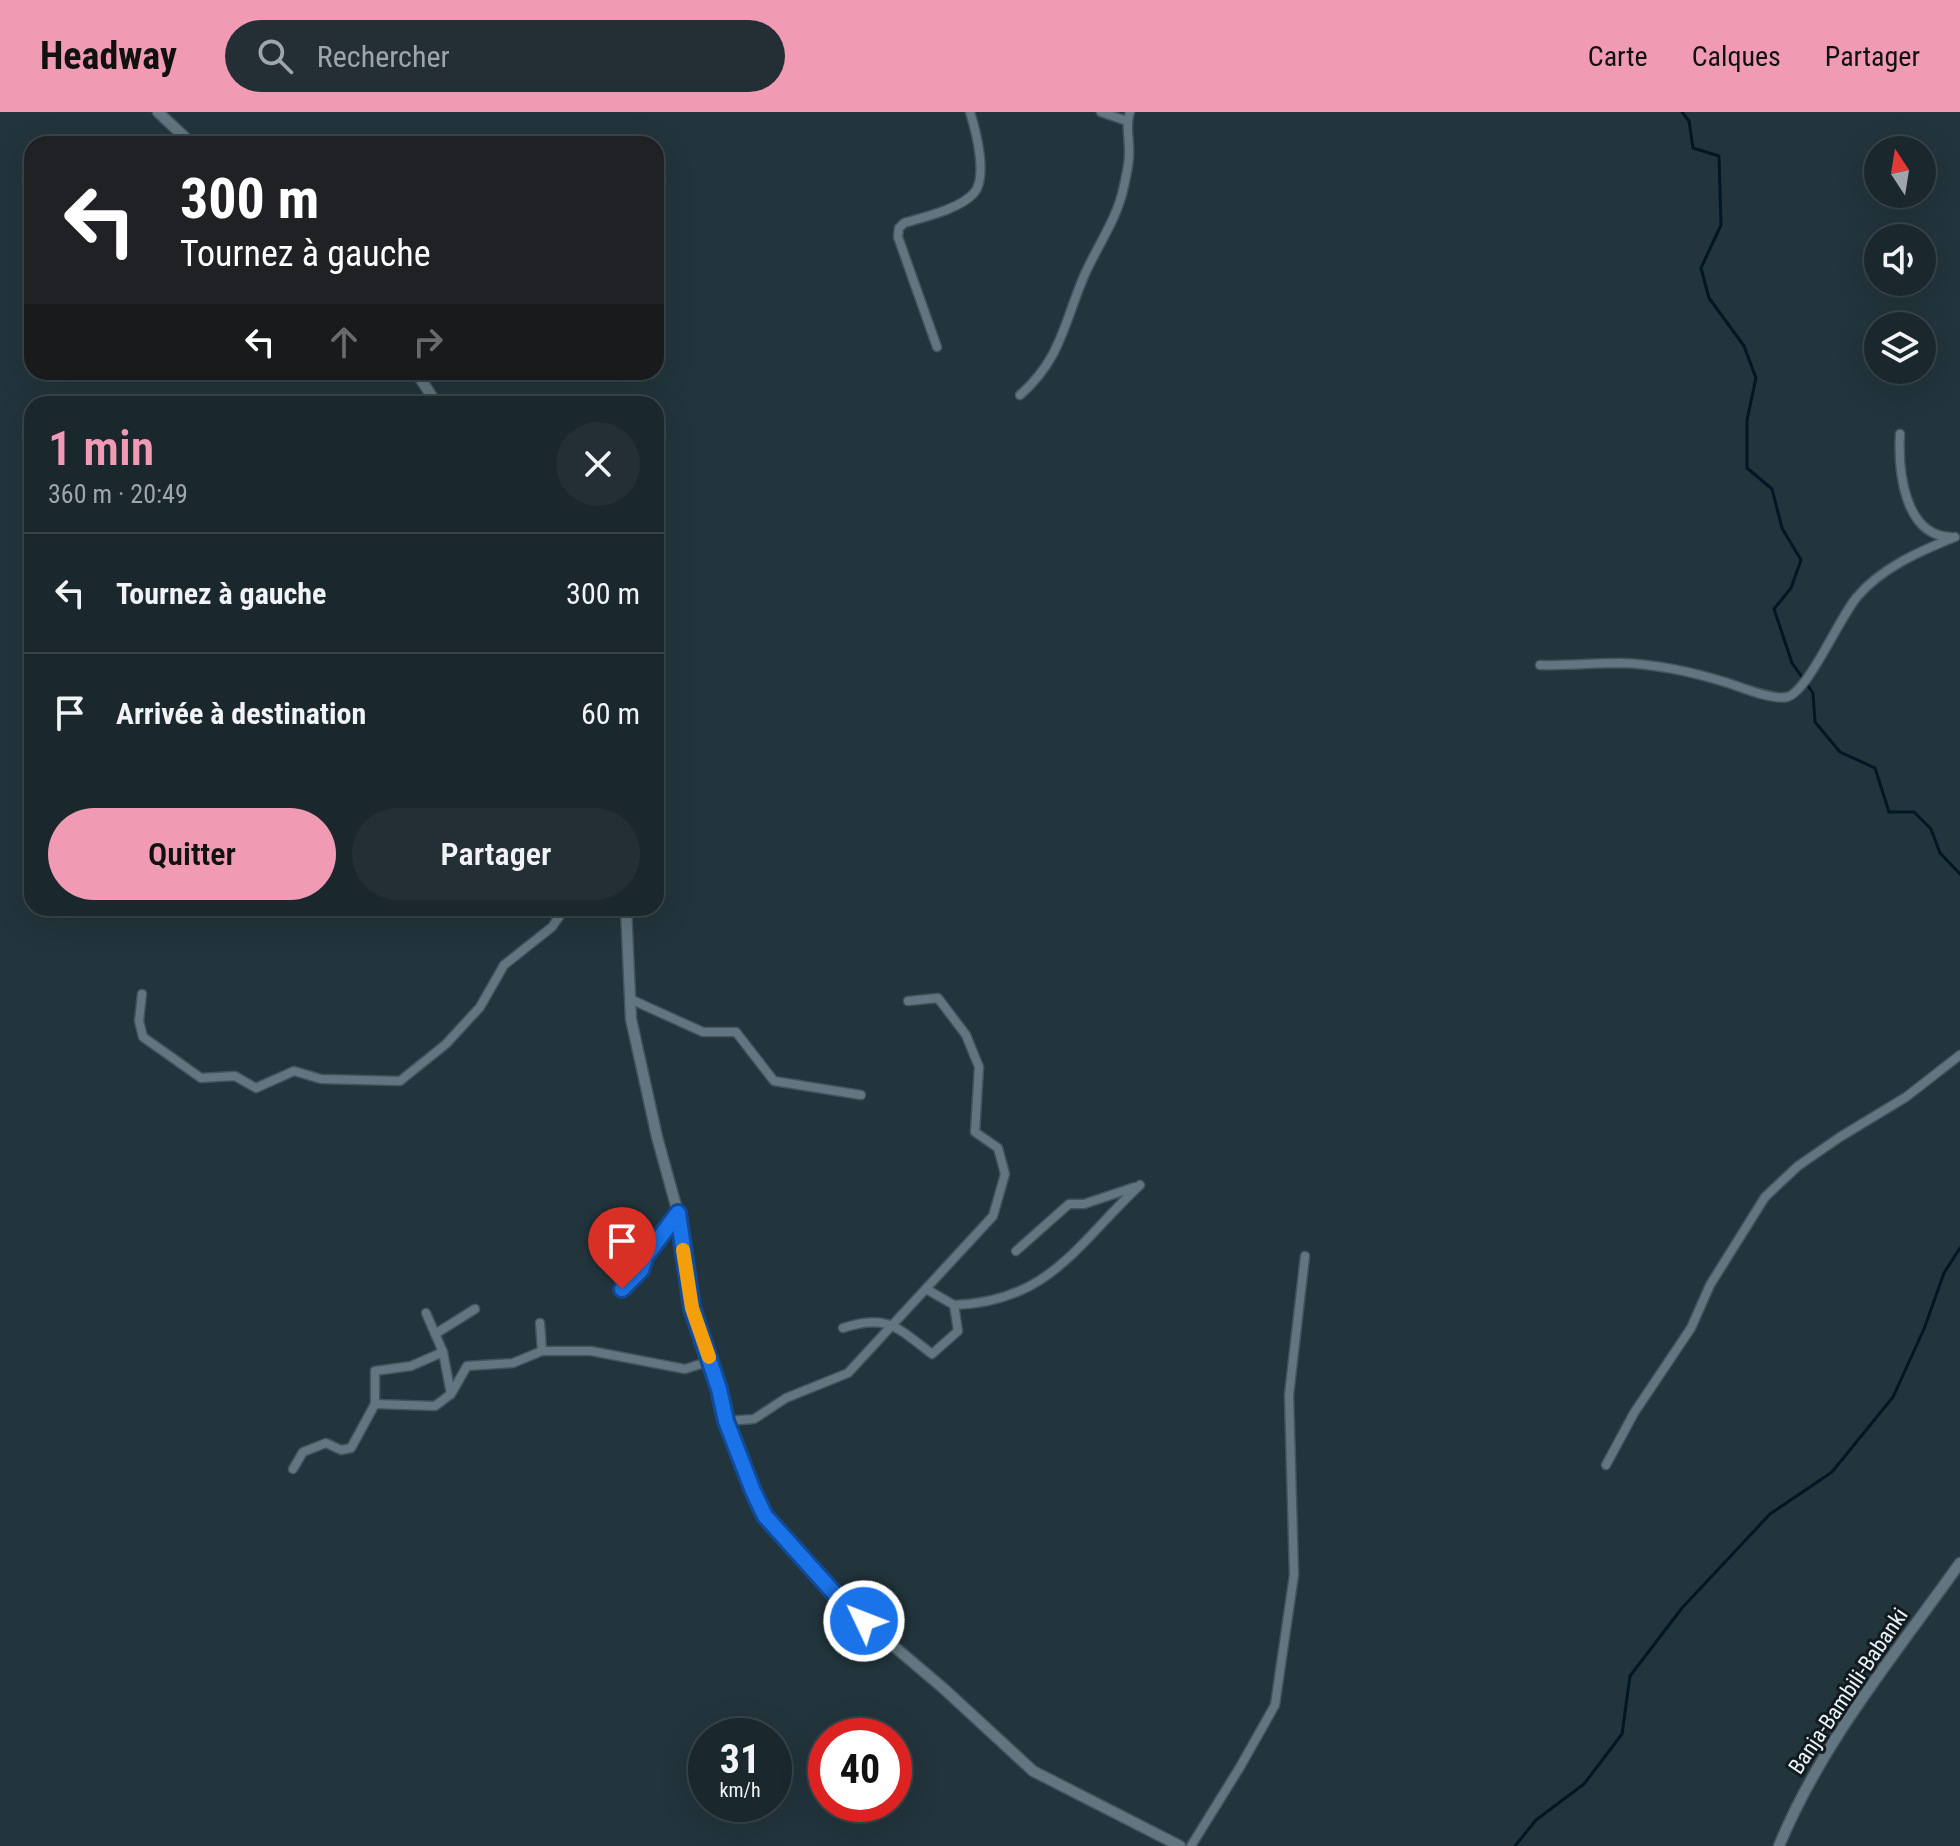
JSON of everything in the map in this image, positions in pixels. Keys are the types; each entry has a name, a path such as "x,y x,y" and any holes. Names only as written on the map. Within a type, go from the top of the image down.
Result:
{"street":[{"path":"158,112 184,136"},
{"path":"937,347 898,237 899,228 904,223 953,206 975,193 981,176 970,112"},
{"path":"1020,395 1040,377 1058,347 1085,274 1106,237 1124,188 1129,155 1129,116 1101,112"},
{"path":"1900,434 1899,451 1904,482 1913,512 1924,529 1939,536 1957,536"},
{"path":"1540,665 1619,663 1655,666 1703,675 1763,694 1787,697 1799,689 1811,672 1856,597 1884,573 1923,550 1957,536"},
{"path":"142,994 139,1021 143,1037 201,1078 235,1076 256,1088 294,1071 321,1079 400,1081 446,1044 480,1007 504,965 552,927 560,916"},
{"path":"626,916 631,1019 650,1108 678,1213 692,1308 741,1465 765,1516 844,1604 943,1688 1033,1771 1180,1846"},
{"path":"726,1421 754,1419 786,1398 848,1373 993,1216 1005,1174 998,1148 975,1132 979,1067 966,1035 938,998 908,1001"},
{"path":"630,999 703,1032 736,1032 774,1081 861,1095"},
{"path":"1606,1465 1634,1413 1691,1328 1710,1285 1765,1197 1798,1166 1906,1097 1960,1055"},
{"path":"926,1289 954,1305 979,1304 1014,1296 1051,1275 1140,1185 1084,1204 1069,1204 1016,1251"},
{"path":"622,1289 641,1270 646,1256 678,1213"},
{"path":"1191,1846 1275,1705 1294,1575 1289,1395 1305,1256"},
{"path":"843,1328 865,1320 894,1325 932,1354 958,1331 954,1305"},
{"path":"435,1334 475,1309"},
{"path":"426,1313 443,1352 451,1394"},
{"path":"540,1323 542,1351"},
{"path":"375,1404 435,1406 451,1394 467,1366 513,1363 542,1351 591,1351 685,1369 710,1361"},
{"path":"293,1469 303,1452 326,1443 341,1450 351,1448 375,1404 375,1371 411,1366 443,1352"},
{"name":"Banja-Bambili-Babanki","path":"1779,1846 1793,1812 1845,1725 1960,1563"}],"waterway":[{"path":"1682,112 1689,121 1693,148 1719,156 1721,225 1701,268 1709,298 1744,346 1756,378 1747,420 1747,468 1772,489 1782,528 1801,560 1791,588 1774,609 1792,663 1813,693 1815,722 1840,752 1875,768 1889,812 1914,812 1931,829 1940,853 1960,874"},
{"path":"1515,1846 1536,1820 1584,1784 1622,1734 1630,1676 1682,1608 1770,1514 1832,1472 1893,1397 1924,1329 1944,1273 1960,1248"}],"slow traffic":[{"path":"683,1250 692,1308 709,1357"}],"route":[{"path":"622,1289 641,1270 646,1256 678,1213 692,1308 741,1465 765,1516 844,1604 864,1621"}]}
